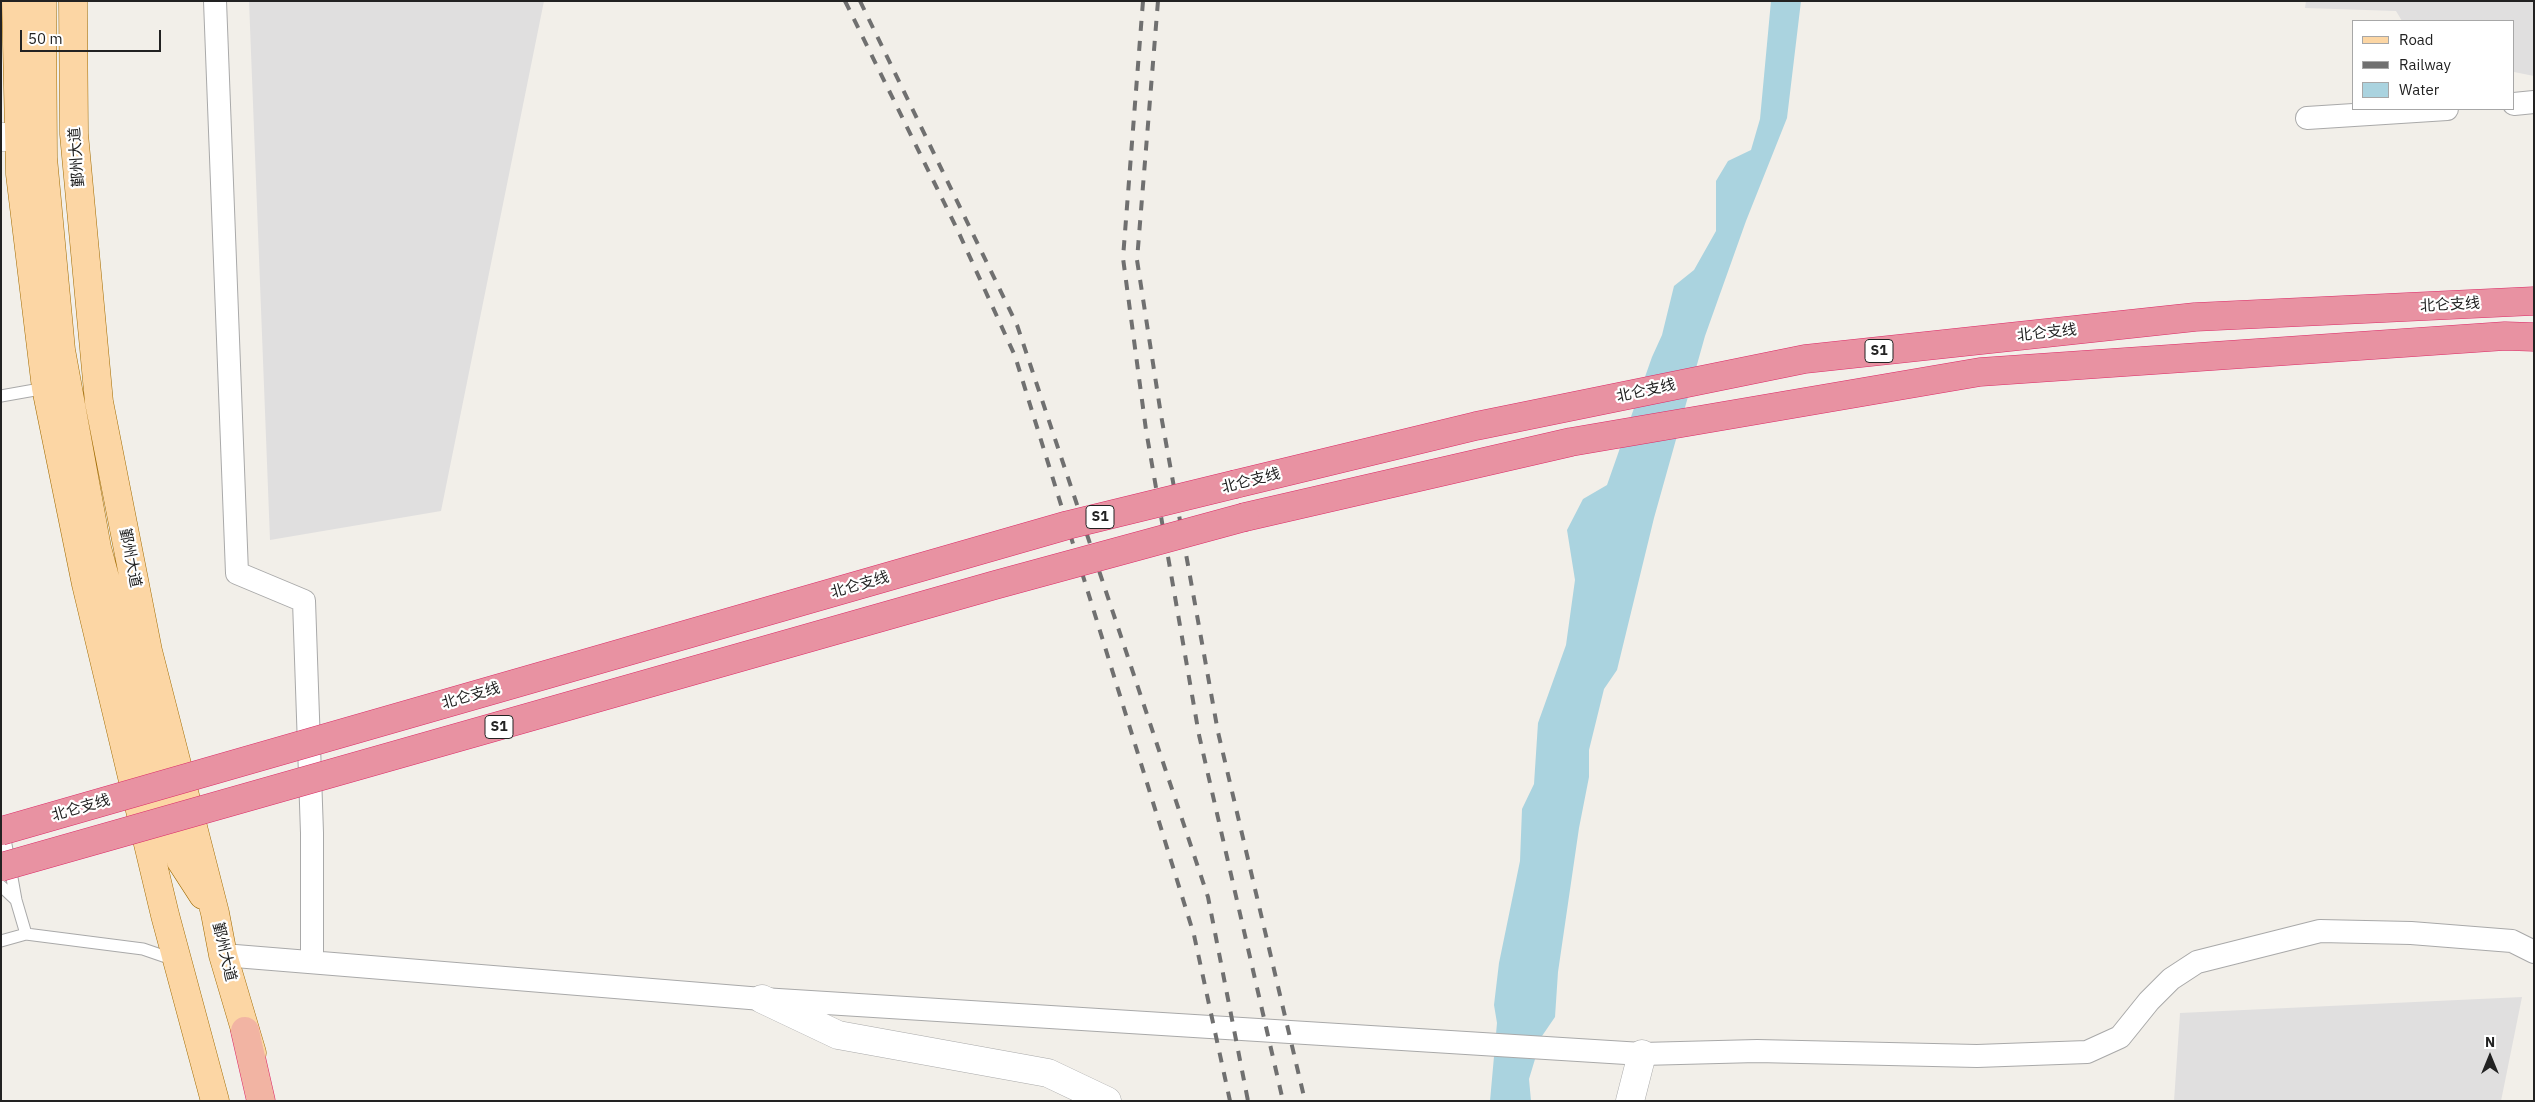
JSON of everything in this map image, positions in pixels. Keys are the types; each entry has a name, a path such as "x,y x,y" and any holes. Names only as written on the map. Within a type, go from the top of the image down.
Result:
{"highway":[{"name":"北仑支线","path":"1,831 1059,528 1476,426 1805,359 2195,317 2534,301"},
{"name":"S1","path":"1,867 1245,516 1571,442 1980,372 2505,336 2534,337"},
{"path":"245,1031 261,1101"}],"main road":[{"path":"16,1 10,137 11,174 46,388 86,584 177,960 215,1101"},
{"path":"42,1 43,158 60,350 97,548 181,861 215,913"},
{"name":"鄞州大道","path":"73,1 74,134 99,402 148,651 215,913 223,955 245,1031 269,1101"}],"street":[{"path":"215,1 237,573 304,601 312,833 312,962"},
{"path":"2515,104 2534,102"},
{"path":"2307,118 2431,110"},
{"path":"223,955 762,999 1642,1054 1757,1050 1976,1056 2088,1052 2120,1037 2149,1001 2171,979 2197,962 2320,931 2411,933 2512,941 2534,952"},
{"path":"762,999 838,1035 1048,1073 1108,1101"},
{"path":"1630,1101 1642,1054"}],"lane":[{"path":"1,396 46,388"},
{"path":"1,818 16,900 26,934"},
{"path":"1,886 16,900"},
{"path":"1,941 26,934 143,949 177,960"}],"shaded area":[{"path":"249,1 544,1 441,511 270,540"},
{"path":"2306,1 2534,1 2534,76 2515,72 2515,20 2401,20 2396,11 2305,8"},
{"path":"2522,997 2501,1101 2174,1101 2180,1013"}],"water":[{"path":"1771,1 1801,1 1787,118 1746,221 1705,336 1654,518 1617,670 1604,689 1589,750 1589,777 1579,828 1558,972 1555,1017 1542,1036 1529,1079 1531,1101 1490,1101 1497,1023 1494,1005 1499,963 1520,861 1522,809 1534,784 1538,723 1566,645 1575,580 1567,530 1583,499 1607,485 1652,357 1662,335 1674,286 1694,270 1716,231 1716,181 1728,161 1751,150 1760,119"}],"railway":[{"path":"845,1 958,231 1015,356 1194,935 1230,1101"},
{"path":"860,1 1017,325 1208,897 1248,1101"},
{"path":"1143,1 1123,258 1146,430 1199,735 1283,1101"},
{"path":"1158,1 1137,260 1161,415 1218,732 1305,1101"}]}
